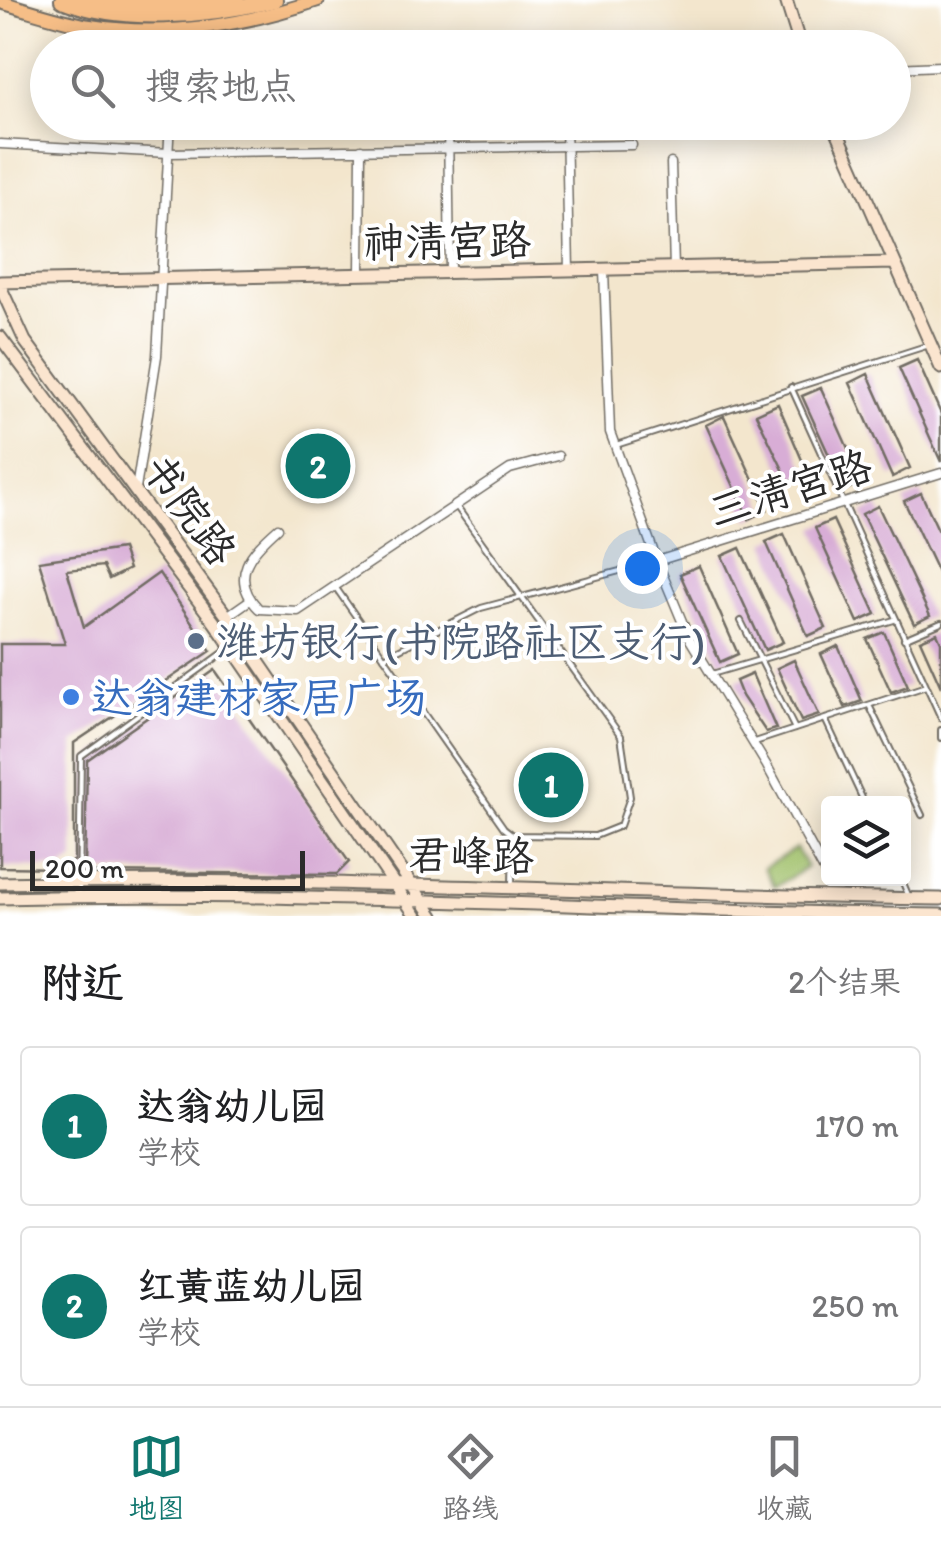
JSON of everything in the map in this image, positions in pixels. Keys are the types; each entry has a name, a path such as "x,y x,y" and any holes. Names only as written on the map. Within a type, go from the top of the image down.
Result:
{"highway":[{"path":"62,0 82,8 180,14 242,8 276,0"},
{"path":"115,0 192,0"}],"main road":[{"path":"77,0 176,8 238,0"},
{"path":"0,2 90,26 173,30 231,25 318,0"},
{"path":"786,0 795,30"},
{"path":"841,140 941,368"},
{"name":"神清宫路","path":"0,284 894,263"},
{"name":"书院路","path":"0,284 25,341 227,616 433,916"},
{"name":"书院路","path":"0,337 231,647 416,916"},
{"name":"君峰路","path":"0,883 414,886 941,899"},
{"name":"君峰路","path":"0,898 481,902 941,915"},
{"path":"839,898 843,915"},
{"path":"459,916 481,902"}],"street":[{"path":"911,67 941,66"},
{"path":"136,489 157,356 169,140"},
{"path":"449,140 450,273"},
{"path":"566,140 569,271"},
{"path":"0,144 169,153 632,145"},
{"path":"360,149 360,275"},
{"path":"671,163 674,268"},
{"path":"604,270 610,432 614,445 679,618 821,864"},
{"path":"278,528 249,554 244,582 250,600 259,609 298,612 510,469 558,456"},
{"name":"三清宫路","path":"657,561 941,472"},
{"path":"227,616 250,600"},
{"path":"833,886 839,898"}],"lane":[{"path":"614,445 931,345"},
{"path":"791,387 941,718"},
{"path":"336,588 504,828 513,835 600,836 620,826 630,797 621,736 454,504"},
{"path":"383,657 481,608 657,561"},
{"path":"712,674 894,620"},
{"path":"741,621 796,728"},
{"path":"903,639 941,623"},
{"path":"79,896 81,756 231,647"},
{"path":"752,742 926,686"},
{"path":"869,705 922,815"},
{"path":"824,719 861,796"},
{"path":"941,730 941,738"},
{"path":"512,888 513,835"},
{"path":"904,886 910,899"}],"green space":[{"path":"796,848 807,867 775,887 764,868"}],"building":[{"path":"917,360 941,414 941,462 899,368"},
{"path":"868,374 910,468 892,477 850,383"},
{"path":"821,388 863,482 845,490 802,396"},
{"path":"778,404 808,474 789,482 756,414"},
{"path":"724,416 767,510 749,519 706,425"},
{"path":"921,493 941,536 941,579 904,501"},
{"path":"878,506 930,616 914,624 862,514"},
{"path":"833,520 876,614 858,622 815,528"},
{"path":"784,534 826,628 808,636 766,542"},
{"path":"740,548 783,642 765,650 722,556"},
{"name":"达翁建材家居广场","path":"122,549 129,569 109,579 103,566 67,570 84,627 159,573 211,651 74,743 74,860 61,868 0,867 0,644 65,644 39,561"},
{"path":"699,566 738,654 720,662 680,574"},
{"path":"884,632 908,686 891,692 867,639"},
{"path":"937,633 941,642 941,687 920,640"},
{"path":"838,646 862,701 845,707 821,654"},
{"path":"794,660 819,715 801,721 777,668"},
{"path":"215,670 349,862 337,874 85,872 87,760"},
{"path":"752,674 776,729 766,732 742,696 736,681"}],"place":[{"name":"红黄蓝幼儿园","path":"318,466"},
{"name":"潍坊银行(书院路社区支行)","path":"196,641"},
{"name":"达翁建材家居广场","path":"71,697"},
{"name":"达翁幼儿园","path":"551,785"}]}
